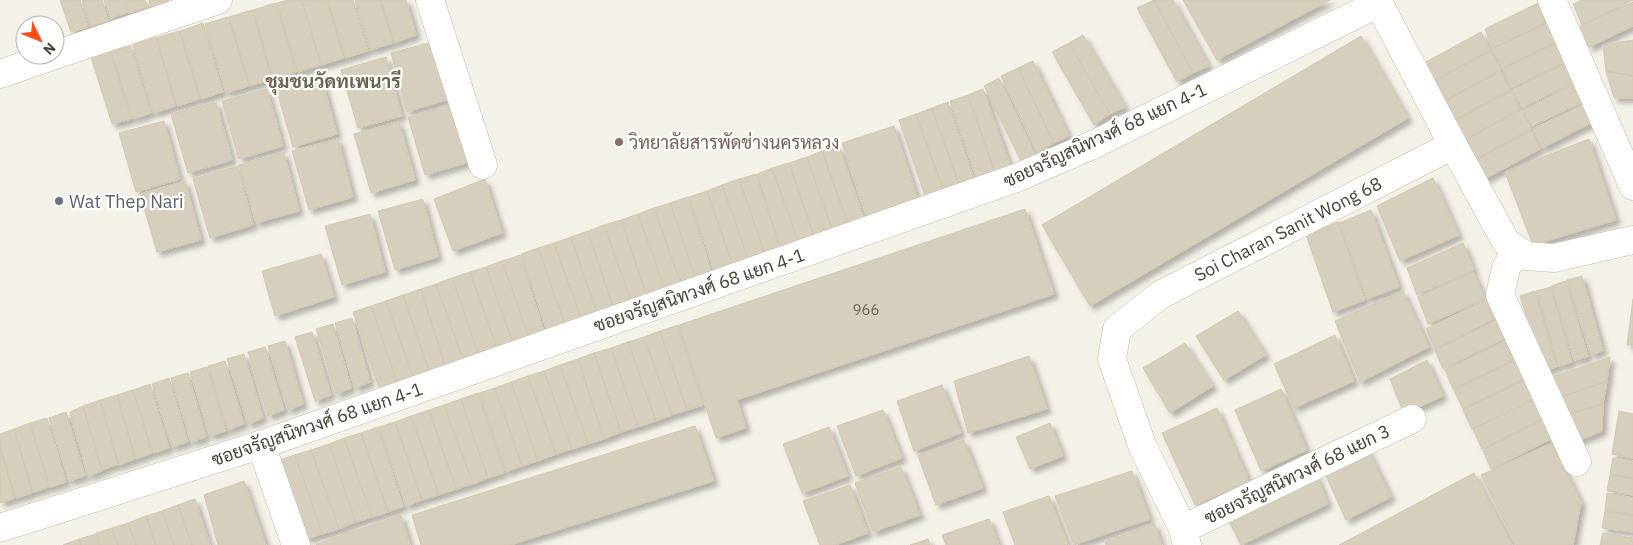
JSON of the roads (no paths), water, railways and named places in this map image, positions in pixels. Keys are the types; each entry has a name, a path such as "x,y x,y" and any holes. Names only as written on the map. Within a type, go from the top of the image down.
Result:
{"street":[{"path":"65,52 218,0"},
{"path":"430,0 482,165"},
{"path":"1552,0 1633,186"},
{"path":"1378,1 1506,242 1526,256 1554,258 1633,240"},
{"name":"ซอยจรัญสนิทวงศ์ 68 แยก 4-1","path":"0,528 261,445 1019,178 1095,144 1378,1"},
{"path":"0,74 26,65"},
{"name":"Soi Charan Sanit Wong 68","path":"1185,537 1142,445 1112,359 1117,329 1160,295 1453,145"},
{"path":"1517,250 1506,268 1500,295 1577,462"},
{"name":"ซอยจรัญสนิทวงศ์ 68 แยก 3","path":"1185,537 1412,419"},
{"path":"261,445 296,545"}],"place":[{"name":"วิทยาลัยสารพัดช่างนครหลวง","path":"619,142"},
{"name":"Wat Thep Nari","path":"59,201"}],"district":[{"name":"ชุมชนวัดทเพนารี","path":"333,81"}]}
